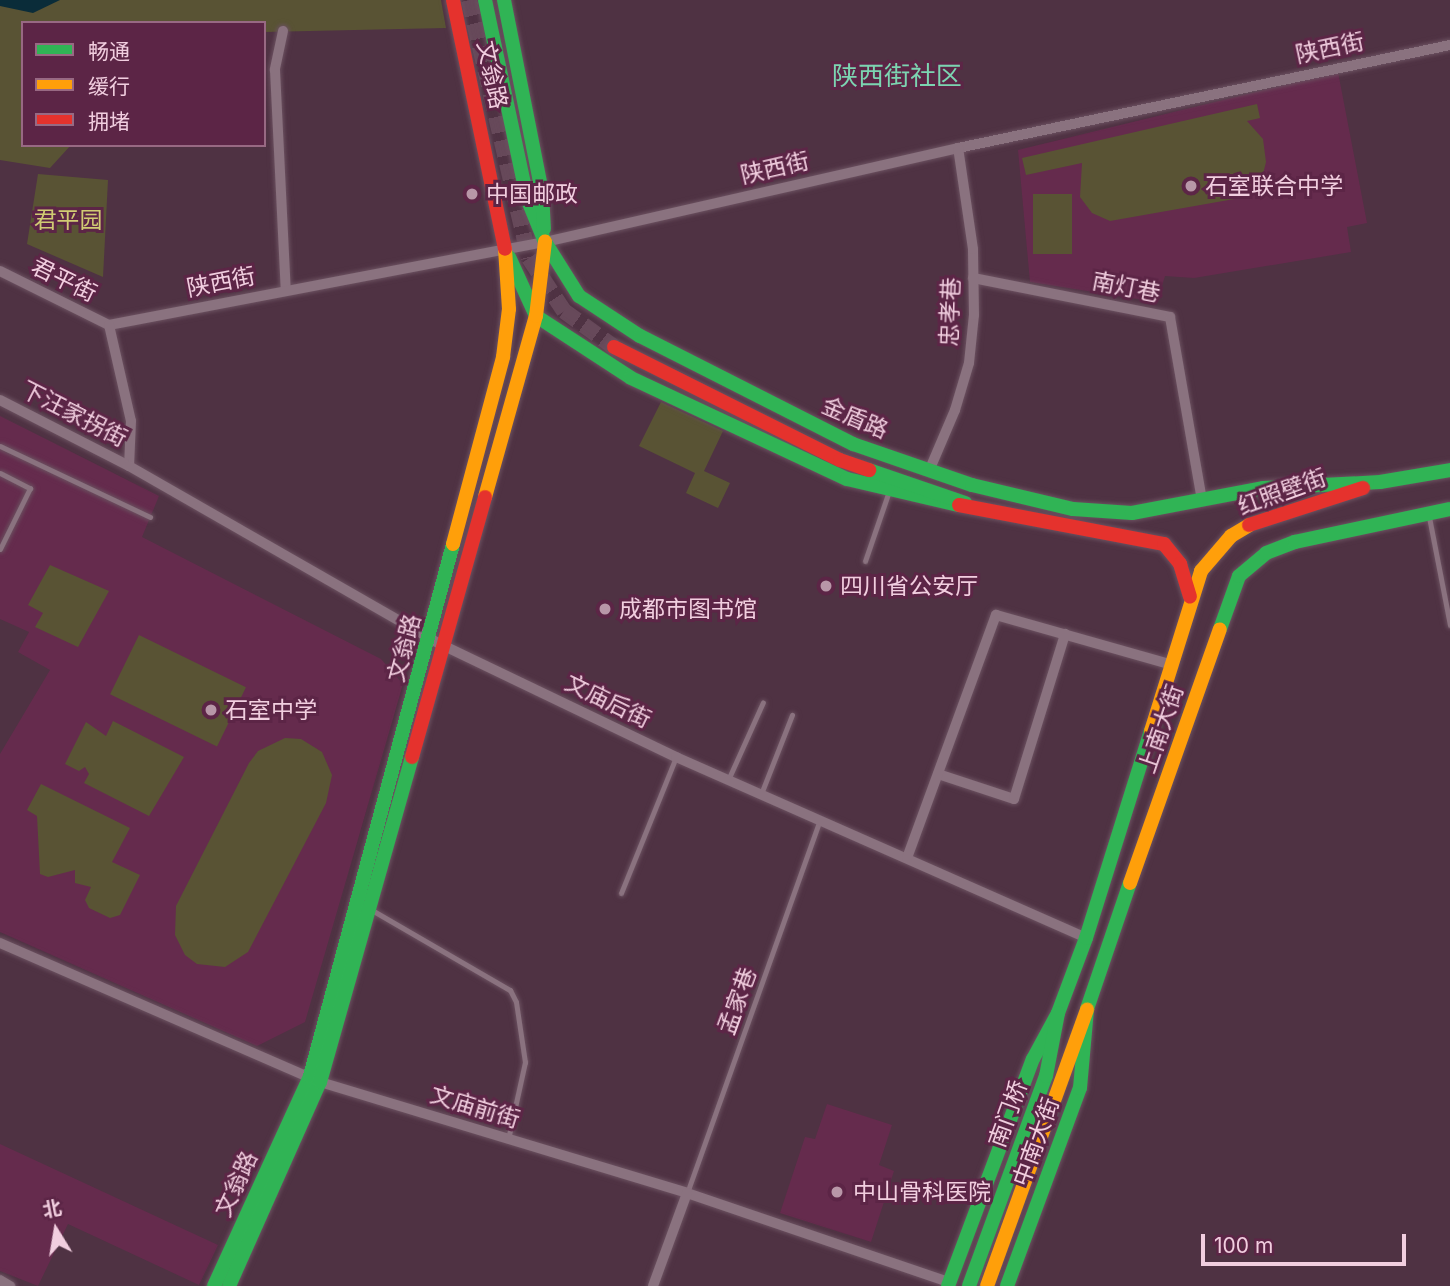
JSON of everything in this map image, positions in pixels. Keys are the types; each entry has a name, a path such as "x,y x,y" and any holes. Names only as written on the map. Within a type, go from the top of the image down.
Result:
{"main road":[{"name":"文翁路","path":"436,640 503,357 509,309 505,249 453,0"},
{"name":"文翁路","path":"485,0 527,198 545,242"},
{"name":"文翁路","path":"229,1286 315,1079 436,640 536,316 545,242 542,192 504,0"},
{"name":"金盾路","path":"545,242 579,296 640,335 785,412 929,471 1026,499 1107,512 1163,509 1202,500"},
{"path":"505,249 536,316"},
{"name":"金盾路","path":"536,316 631,378 820,470 888,491 965,503"},
{"name":"金盾路","path":"614,347 840,460 965,503 1042,524 1164,544 1180,564 1190,596"},
{"name":"红照壁街","path":"1202,500 1263,488 1380,482 1450,470"},
{"name":"红照壁街","path":"1190,596 1201,571 1231,536 1256,521 1380,482"},
{"path":"1429,514 1450,509"},
{"name":"上南大街","path":"1104,960 1240,576 1266,553 1295,541 1429,514"},
{"name":"上南大街","path":"1086,938 1190,596"},
{"name":"中南大街","path":"949,1284 1033,1059 1058,1013 1086,938"},
{"name":"中南大街","path":"1063,1082 1104,960"},
{"name":"中南大街","path":"1007,1286 1080,1088 1087,1009"},
{"name":"中南大街","path":"1046,1076 1058,1013"},
{"name":"南门桥","path":"969,1286 1046,1076"},
{"name":"文翁路","path":"214,1286 315,1079"},
{"name":"南门桥","path":"987,1286 1063,1082"}],"street":[{"path":"283,31 275,70 286,291"},
{"name":"陕西街","path":"109,326 545,242 958,148 1450,45"},
{"name":"忠孝巷","path":"929,471 956,410 969,363 973,278 958,148"},
{"name":"君平街","path":"0,271 109,326"},
{"name":"南灯巷","path":"973,278 1170,317 1202,500"},
{"path":"109,326 131,421 129,466"},
{"name":"下汪家拐街","path":"0,400 129,466"},
{"name":"文庙后街","path":"129,466 436,640 676,757 1086,938"},
{"path":"908,858 996,615 1169,664"},
{"path":"938,774 1014,799 1065,634"},
{"name":"文庙前街","path":"0,943 315,1079 687,1193 949,1284"},
{"path":"653,1286 687,1193"},
{"path":"0,1280 10,1286"}],"lane":[{"path":"0,446 150,517"},
{"path":"0,473 30,488 0,549"},
{"path":"865,561 888,491"},
{"path":"1429,514 1450,625"},
{"path":"728,779 763,702"},
{"path":"761,794 792,716"},
{"path":"621,892 676,757"},
{"name":"孟家巷","path":"687,1193 820,820"},
{"path":"363,905 510,990 524,1062 508,1139"}],"shaded area":[{"name":"石室联合中学","path":"1338,72 1367,223 1347,227 1351,252 1194,278 1165,276 1157,302 1030,282 1018,150"},
{"name":"石室中学","path":"0,416 159,496 142,537 381,659 403,684 305,1022 257,1046 0,932 0,754 50,670 18,652 29,632 0,619"},
{"name":"中山骨科医院","path":"827,1104 892,1125 879,1165 894,1171 871,1242 780,1213 805,1137 815,1139"},
{"path":"0,1144 218,1245 199,1285 68,1224 38,1286 0,1271"}],"green space":[{"path":"0,0 441,0 446,28 266,32 266,21 21,21 21,147 69,147 50,168 0,160"},
{"path":"1257,104 1260,118 1247,121 1263,139 1266,162 1263,174 1240,198 1110,221 1092,213 1080,197 1082,163 1026,175 1022,158"},
{"name":"君平园","path":"38,174 108,180 103,277 27,244"},
{"path":"1033,194 1072,194 1072,254 1033,254"},
{"path":"661,402 723,431 704,471 730,483 718,508 686,493 695,473 639,446"},
{"path":"50,565 109,591 78,647 35,627 43,613 28,605"},
{"path":"139,635 246,687 217,746 110,694"},
{"path":"113,721 184,757 149,816 84,783 89,774 85,767 79,771 65,764 86,722 106,736"},
{"path":"285,738 301,739 322,752 332,775 326,803 248,952 225,967 197,964 185,955 175,935 176,906 249,763 258,751"},
{"path":"41,784 130,828 112,862 140,875 120,915 110,918 89,908 85,900 91,887 75,883 75,870 48,877 40,874 37,816 27,810"}],"water":[{"path":"0,0 60,0 33,13 0,6"}],"tunnel":[{"path":"469,0 529,258 564,311 614,347"}],"traffic: fast":[{"path":"485,0 527,198 545,242"},
{"path":"504,0 542,192 544,229"},
{"path":"545,242 579,296 640,336 853,444 972,485 1073,509 1132,513 1263,488 1380,482 1450,470"},
{"path":"509,257 536,316 631,378 847,479 959,505"},
{"path":"869,470 965,503"},
{"path":"1220,629 1239,576 1266,553 1295,542 1450,509"},
{"path":"214,1286 310,1076 453,544"},
{"path":"948,1286 1033,1059 1058,1013 1086,938 1151,731"},
{"path":"229,1286 320,1082 412,757"},
{"path":"1007,1286 1080,1088 1087,1009 1130,883"},
{"path":"969,1286 1046,1076 1058,1013"}],"traffic: slow":[{"path":"485,497 536,316 545,242"},
{"path":"453,544 503,357 509,309 505,249"},
{"path":"1151,731 1201,571 1231,536 1249,525"},
{"path":"1130,883 1220,629"},
{"path":"987,1286 1087,1009"}],"traffic: jam":[{"path":"453,0 505,249"},
{"path":"614,347 840,460 869,470"},
{"path":"1249,525 1363,488"},
{"path":"412,757 485,497"},
{"path":"959,505 1164,544 1180,564 1190,596"}],"place":[{"name":"石室联合中学","path":"1191,186"},
{"name":"中国邮政","path":"472,194"},
{"name":"四川省公安厅","path":"826,586"},
{"name":"成都市图书馆","path":"605,609"},
{"name":"石室中学","path":"211,710"},
{"name":"中山骨科医院","path":"837,1192"}],"district":[{"name":"陕西街社区","path":"897,76"}]}
